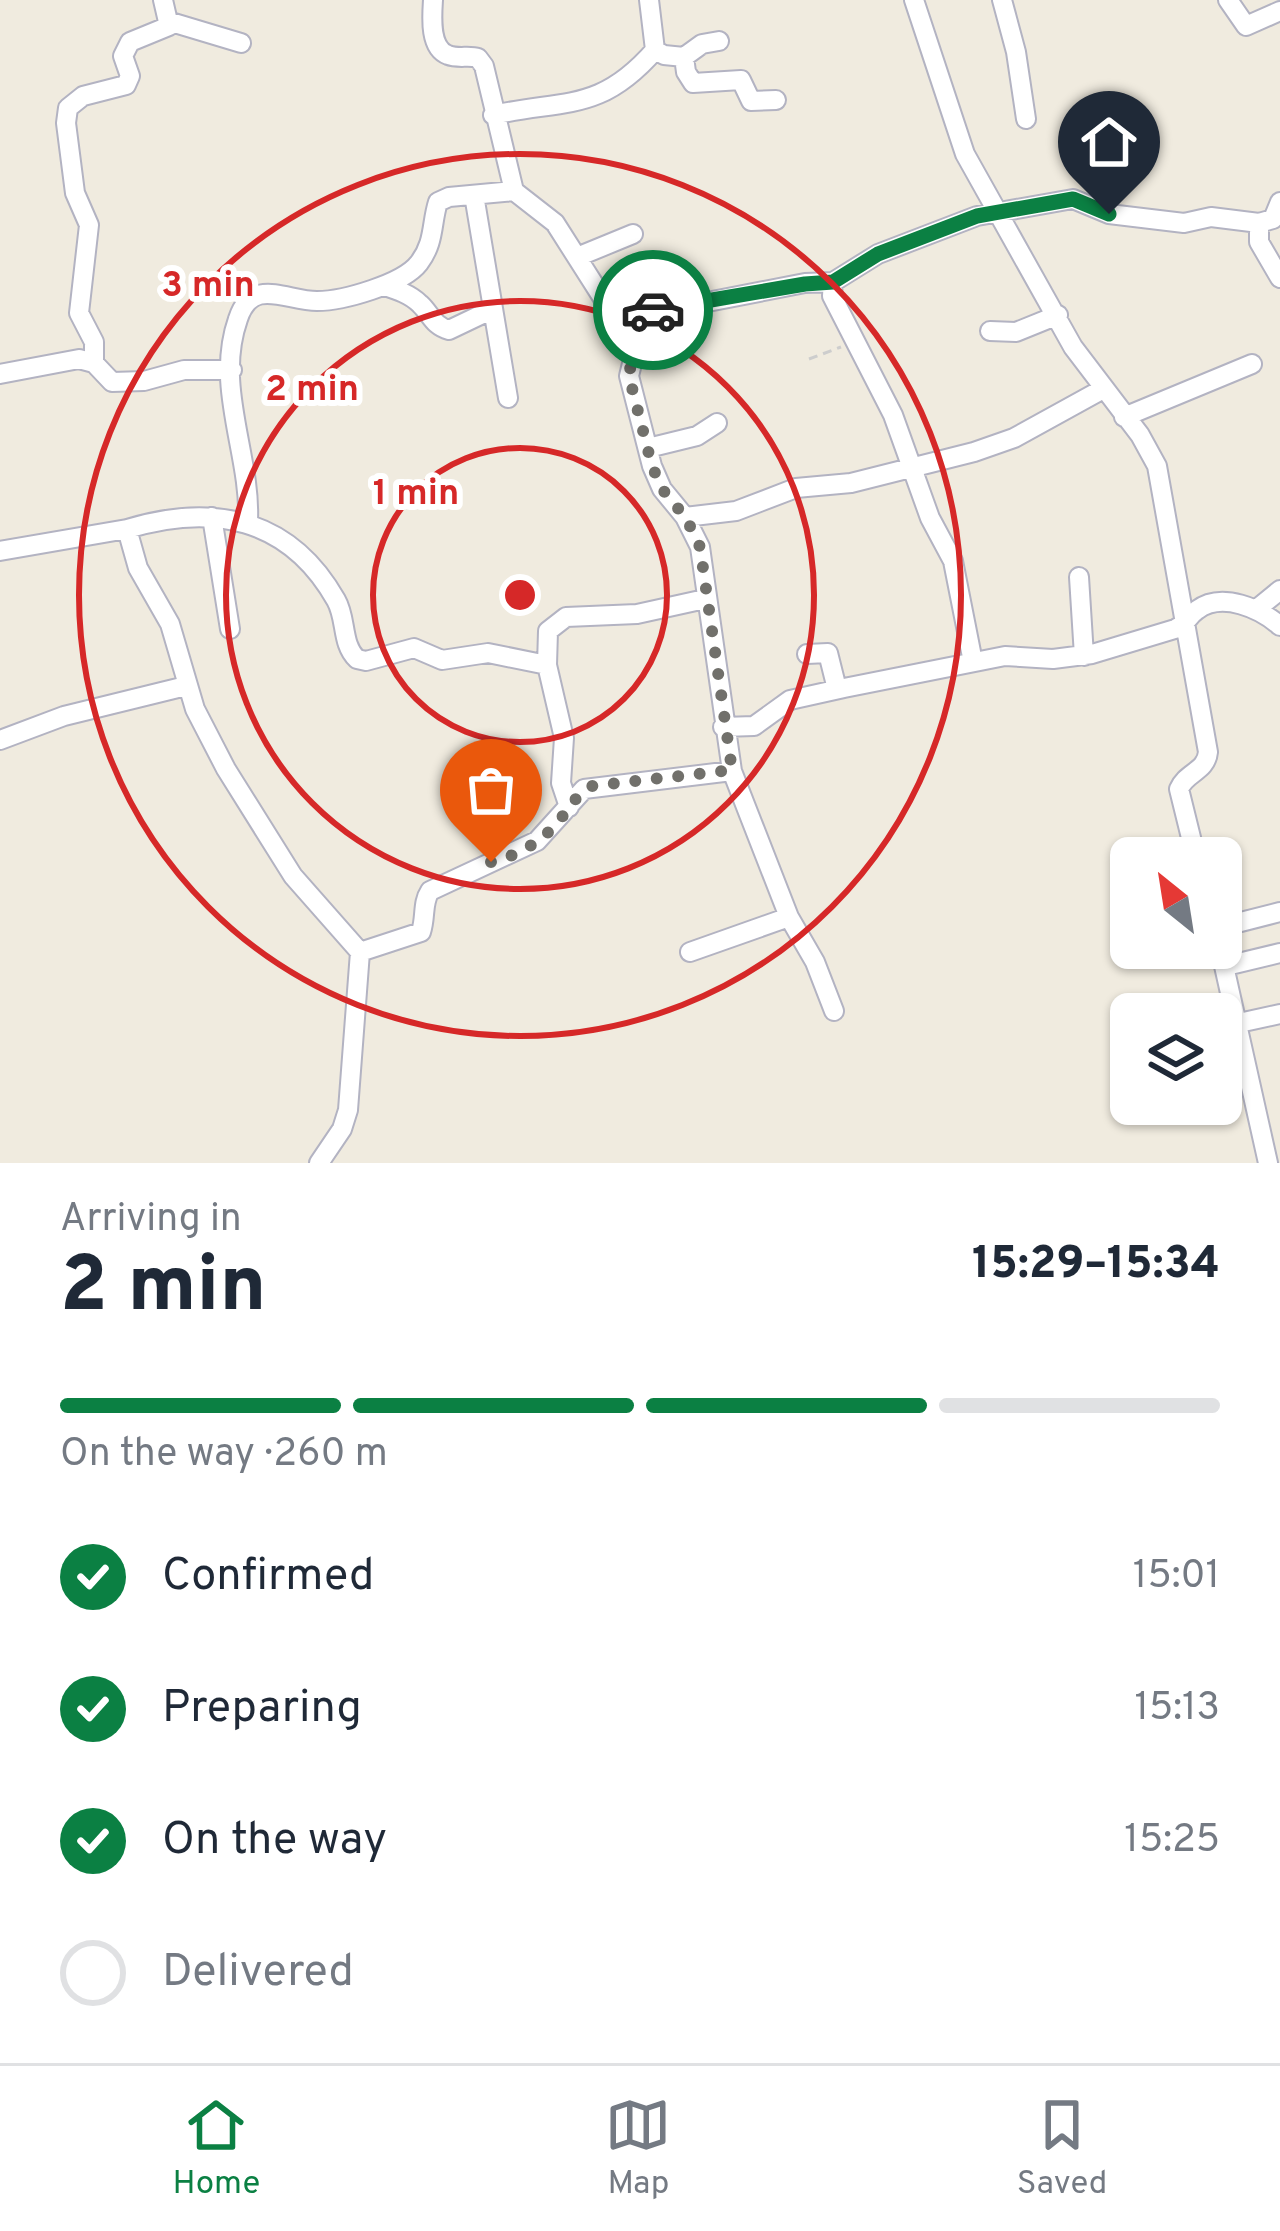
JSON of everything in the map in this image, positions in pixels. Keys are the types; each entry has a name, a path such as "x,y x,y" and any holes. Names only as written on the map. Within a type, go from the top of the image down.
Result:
{"street":[{"path":"163,0 171,22"},
{"path":"433,0 440,50 478,58 484,66 514,191 555,223 604,300 625,318 635,336 629,376 656,478 686,518 700,547 732,770 789,917 815,962 834,1010"},
{"path":"649,0 655,50 664,56 684,57 702,44 719,41"},
{"path":"914,0 956,134 997,213 1072,347 1157,466 1208,752 1203,768 1178,789 1191,837"},
{"path":"1002,0 1026,119"},
{"path":"1228,0 1246,26 1280,10"},
{"path":"171,22 241,43"},
{"path":"171,22 165,29 130,42 123,56 130,76 126,85 83,96 68,108 75,193 89,225 79,314 94,342 94,362 112,382 144,381 184,370 232,370"},
{"path":"493,115 580,103 623,81 655,50"},
{"path":"684,57 693,83 741,80 751,101 776,100"},
{"path":"248,521 247,473 232,421 232,370 244,306 259,294 271,292 318,301 384,286 410,273 420,262 432,240 438,202 514,191"},
{"path":"474,194 508,398"},
{"path":"625,318 833,282 878,254 977,216 1073,199 1109,214 1184,223 1211,218 1259,223 1273,219 1280,202"},
{"path":"1259,223 1259,242 1280,278"},
{"path":"577,257 633,234"},
{"path":"833,282 832,296 893,416 910,469 953,561 973,662"},
{"path":"384,286 422,305 439,327 449,330 494,308"},
{"path":"990,331 1016,332 1058,315"},
{"path":"0,374 66,360 94,362"},
{"path":"1124,417 1252,364"},
{"path":"686,518 736,511 796,488 851,483 910,469 1014,438 1103,389"},
{"path":"648,448 697,436 717,423"},
{"path":"212,517 230,629"},
{"path":"0,551 127,529 162,518 248,521 281,541 327,584 342,611 346,641 357,659 366,661 414,648 442,660 488,653 548,665"},
{"path":"127,529 138,568 170,624 186,686 204,727 269,842 360,952 348,1110 342,1129 319,1163"},
{"path":"1079,577 1084,656"},
{"path":"1258,608 1280,590"},
{"path":"569,807 561,783 564,738 548,665 548,631 566,617 637,614 705,598"},
{"path":"723,727 754,726 790,700 973,662 1005,656 1084,656 1187,624 1196,610 1215,604 1258,608 1280,626"},
{"path":"807,654 828,653 837,689"},
{"path":"0,740 64,716 186,686"},
{"path":"360,952 421,932 424,900 430,891 521,851 547,833 584,789 732,770"},
{"path":"1242,922 1280,912"},
{"path":"690,952 789,917"},
{"path":"1242,955 1280,952"},
{"path":"1242,1021 1280,1014"},
{"path":"1242,1037 1268,1163"}],"path":[{"path":"809,359 854,342"}],"way so far":[{"path":"491,862 537,842 584,789 732,770 700,547 686,518 656,478 629,376 635,336 625,318 653,310"}],"route":[{"path":"653,310 833,282 878,254 977,216 1073,199 1109,214"}]}
